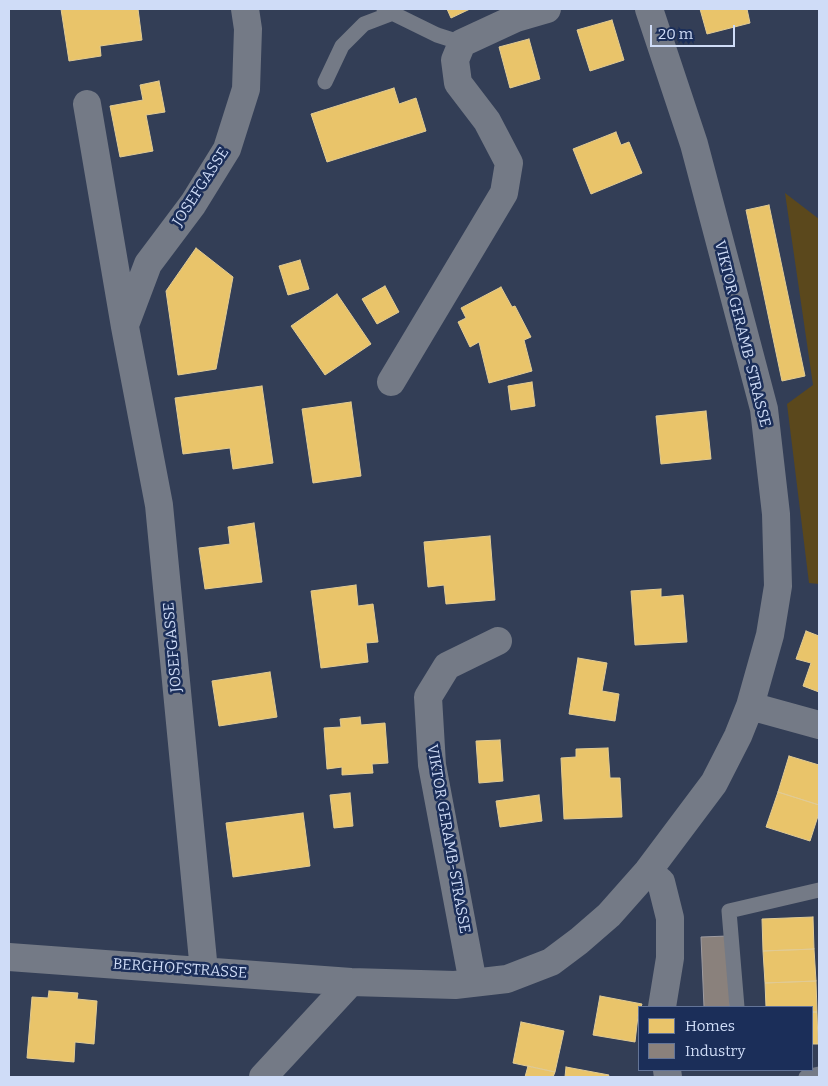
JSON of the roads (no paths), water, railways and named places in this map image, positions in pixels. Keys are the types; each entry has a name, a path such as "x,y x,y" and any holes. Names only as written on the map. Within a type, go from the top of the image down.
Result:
{"street":[{"name":"JOSEFGASSE","path":"125,326 148,264 193,204 227,149 246,89 248,29 245,9"},
{"path":"391,382 504,193 509,163 487,121 458,83 455,60 462,43 516,18 547,9"},
{"name":"VIKTOR GERAMB-STRASSE","path":"351,982 455,985 507,979 551,962 609,915 648,871 714,783 738,736 750,706 770,635 778,586 776,514 764,410 694,144 649,9"},
{"name":"JOSEFGASSE","path":"87,104 125,326 159,505 204,971"},
{"name":"VIKTOR GERAMB-STRASSE","path":"473,983 432,765 428,697 447,666 498,641"},
{"path":"750,706 819,725"},
{"path":"648,871 661,882 670,918 670,958 662,1006"},
{"name":"BERGHOFSTRASSE","path":"9,957 351,982"},
{"path":"263,1077 351,982"}],"lane":[{"path":"324,82 342,46 364,24 388,11 437,35 462,43"},
{"path":"737,1006 729,911 819,890"},
{"path":"806,1077 819,1074"}]}
